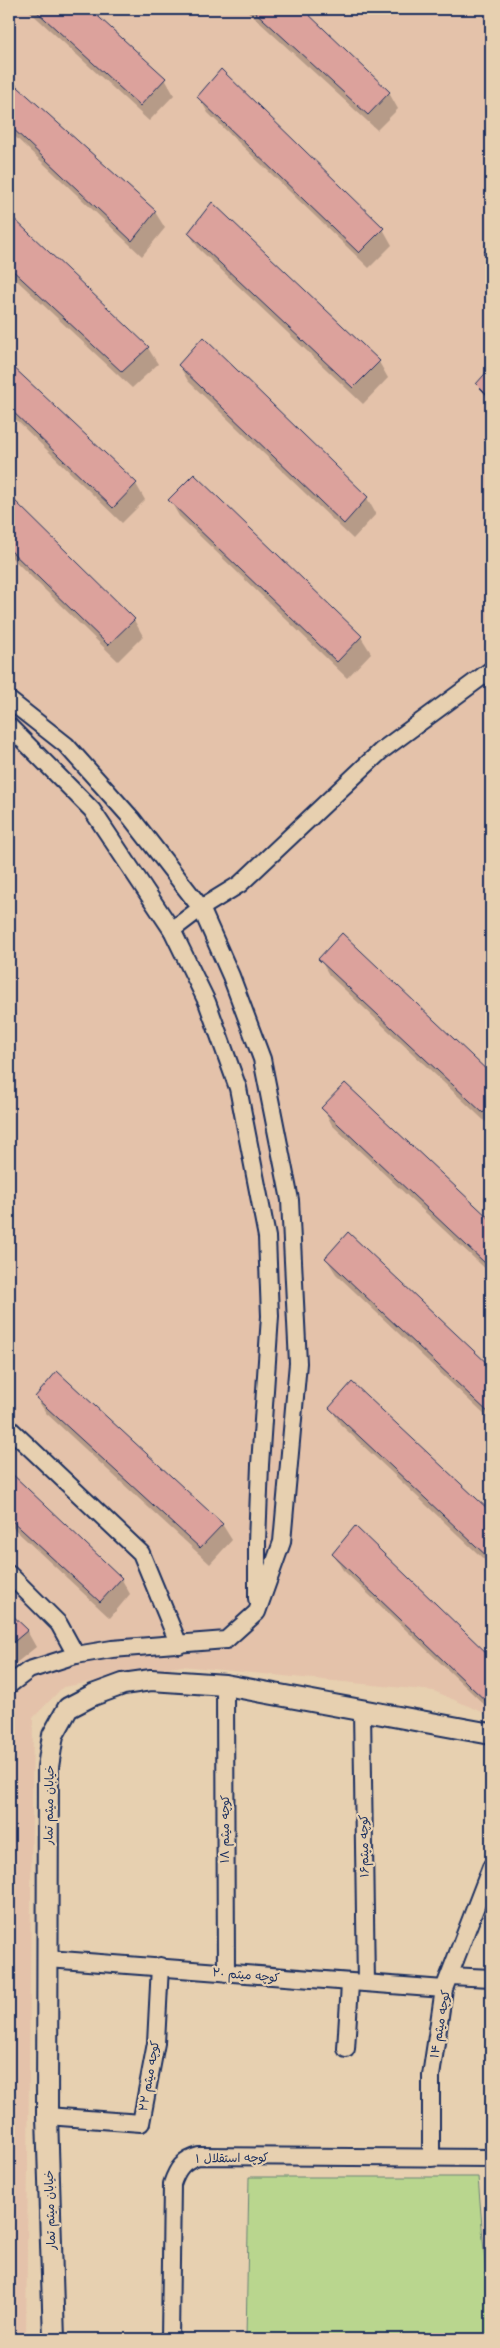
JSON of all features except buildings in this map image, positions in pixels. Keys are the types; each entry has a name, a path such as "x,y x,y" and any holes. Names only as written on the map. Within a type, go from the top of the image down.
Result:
{"street":[{"path":"172,930 201,908 240,884 381,751 491,670"},
{"path":"9,700 66,745 132,819 201,908 231,976 262,1059 290,1200 298,1363 282,1542 258,1612 226,1640 112,1649 76,1655 29,1670 9,1685"},
{"path":"9,726 92,810 172,930 207,1002 238,1088 267,1237 270,1316 257,1532 258,1612"},
{"path":"9,1428 141,1553 179,1645"},
{"path":"9,1574 60,1624 76,1655"},
{"name":"خیابان میثم تمار","path":"54,2339 47,2116 48,1767 53,1735 68,1708 92,1695 123,1684 151,1680 225,1685 491,1734"},
{"name":"کوچه میثم ۱۸","path":"225,1685 226,1973"},
{"name":"کوچه میثم۱۶","path":"346,2049 358,1983 362,1710"},
{"name":"کوچه میثم ۱۴","path":"431,2158 431,2076 447,1983 491,1867"},
{"name":"کوچه میثم ۲۰","path":"48,1960 160,1966 358,1983 447,1983 491,1978"},
{"name":"کوچه میثم ۲۲","path":"47,2116 141,2123 156,2042 160,1966"},
{"name":"کوچه استقلال ۱","path":"170,2339 172,2184 177,2170 190,2158 199,2156 491,2158"}],"shaded area":[{"path":"9,9 491,9 491,1716 434,1691 182,1666 63,1687 33,1718 26,2339 9,2339"}],"green space":[{"path":"249,2177 478,2177 491,2339 246,2339"}]}
